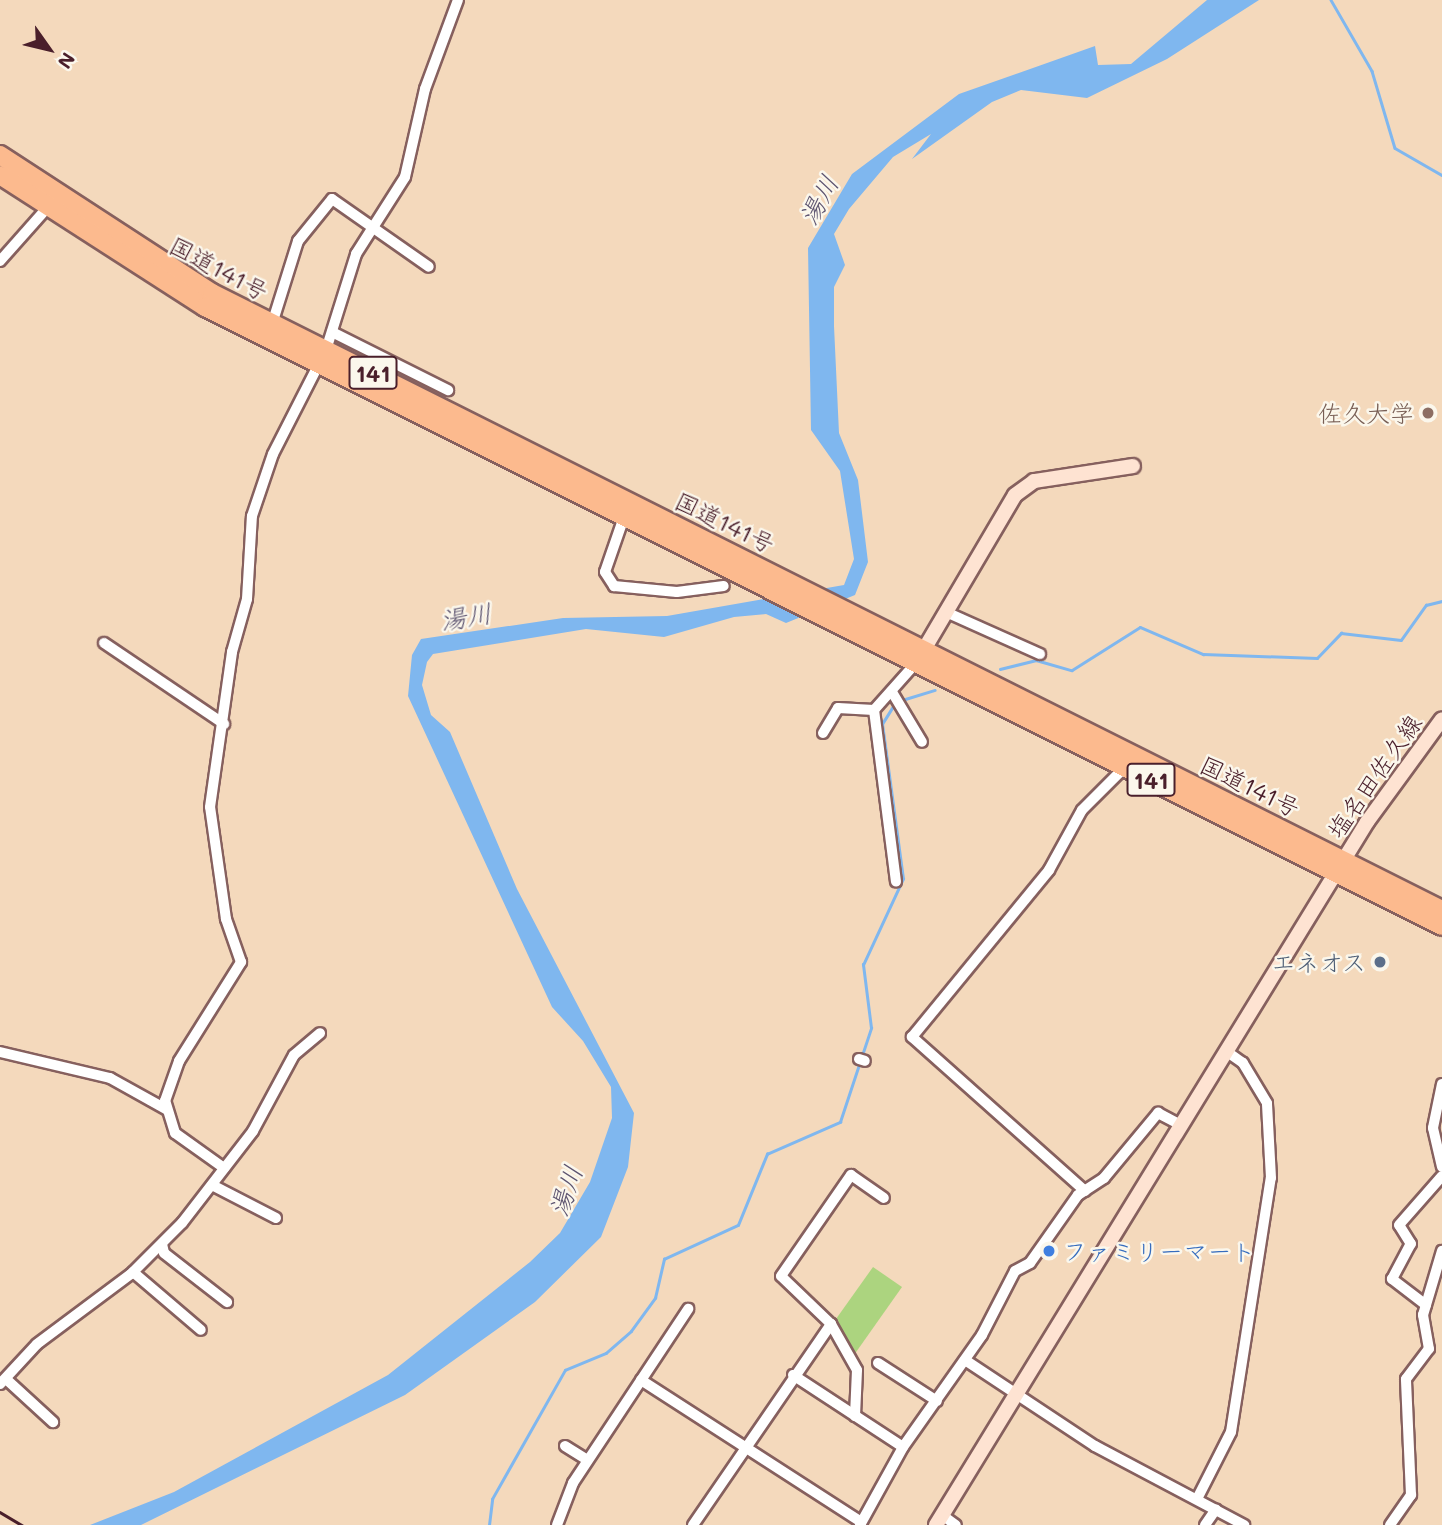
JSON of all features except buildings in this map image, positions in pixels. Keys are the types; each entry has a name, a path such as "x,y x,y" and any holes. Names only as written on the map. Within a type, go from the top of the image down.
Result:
{"highway":[{"name":"国道141号","path":"0,155 156,262 272,324 322,358 624,517 756,574"},
{"name":"国道141号","path":"0,175 147,275 322,358 864,628 1125,767 1339,867 1442,910"},
{"name":"国道141号","path":"919,657 1339,867 1442,926"}],"street":[{"path":"166,1109 179,1061 241,962 226,919 211,819 260,484 322,358 371,223 405,177 425,89 458,0"},
{"path":"272,324 298,241 327,200 336,199 371,223 372,231 429,267"},
{"path":"0,261 47,208"},
{"path":"332,332 448,390"},
{"path":"823,733 838,708 874,710 896,698 1007,505 1024,488 1133,466"},
{"path":"624,517 605,572 614,586 677,592 724,586"},
{"path":"946,611 1040,654"},
{"path":"104,643 224,724"},
{"path":"896,698 922,742"},
{"path":"874,710 896,883"},
{"name":"塩名田佐久線","path":"939,1520 1339,867 1442,719"},
{"path":"1085,1191 912,1037 1049,870 1082,810 1125,767"},
{"path":"53,1422 3,1381 37,1345 133,1272 162,1244 253,1132 295,1055 320,1033"},
{"path":"1197,1499 1231,1432 1271,1178 1268,1103 1243,1063 1226,1051"},
{"path":"0,1052 110,1079 166,1109 183,1141 224,1168"},
{"path":"1442,1084 1433,1128 1442,1167"},
{"path":"641,1380 860,1524 903,1447 965,1360 1015,1271 1030,1263 1085,1191 1104,1178 1158,1113 1181,1125"},
{"path":"855,1416 857,1370 831,1324 785,1283 782,1270 852,1175 884,1198"},
{"path":"1426,1305 1392,1279 1411,1244 1399,1225 1442,1176"},
{"path":"212,1185 276,1218"},
{"path":"162,1244 164,1253 227,1302"},
{"path":"1390,1525 1411,1495 1406,1379 1429,1349 1426,1305 1442,1251"},
{"path":"133,1272 201,1330"},
{"path":"557,1525 587,1461 688,1309"},
{"path":"693,1525 793,1375 831,1324"},
{"path":"965,1360 1106,1453 1244,1525"},
{"path":"878,1363 937,1401"},
{"path":"793,1375 903,1447"},
{"path":"565,1446 587,1461"},
{"path":"1205,1525 1216,1509"},
{"path":"939,1520 957,1525"}],"green space":[{"path":"873,1267 902,1287 854,1355 836,1319"}],"water":[{"name":"湯川","path":"1207,0 1259,0 1167,59 1087,98 1021,90 992,102 912,159 931,134 893,157 849,209 834,234 845,265 834,287 839,433 858,480 868,562 855,595 786,623 766,614 734,617 664,637 586,629 433,654 427,662 422,685 431,715 450,732 517,889 634,1113 628,1167 601,1237 535,1302 405,1395 141,1525 90,1525 174,1492 388,1375 530,1262 560,1233 590,1182 612,1118 611,1087 583,1041 552,1007 408,696 412,655 421,639 563,618 667,616 844,585 854,559 840,471 811,430 808,248 852,174 959,94 1095,46 1098,65 1131,64"}],"waterway":[{"path":"1331,0 1372,71 1395,148 1442,175"},
{"path":"1000,669 1036,660 1072,670 1140,627 1203,654 1317,658 1341,633 1401,640 1426,605 1442,601"},
{"path":"902,700 934,690"},
{"path":"489,1525 492,1499 565,1370 606,1353 631,1331 655,1298 664,1259 738,1225 767,1154 840,1122 871,1028 863,965 903,879 882,724 896,702"}],"railway":[{"path":"0,1512 22,1525"}],"place":[{"name":"佐久大学","path":"1428,413"},
{"name":"エネオス","path":"1380,962"},
{"name":"ファミリーマート","path":"1049,1251"}]}
